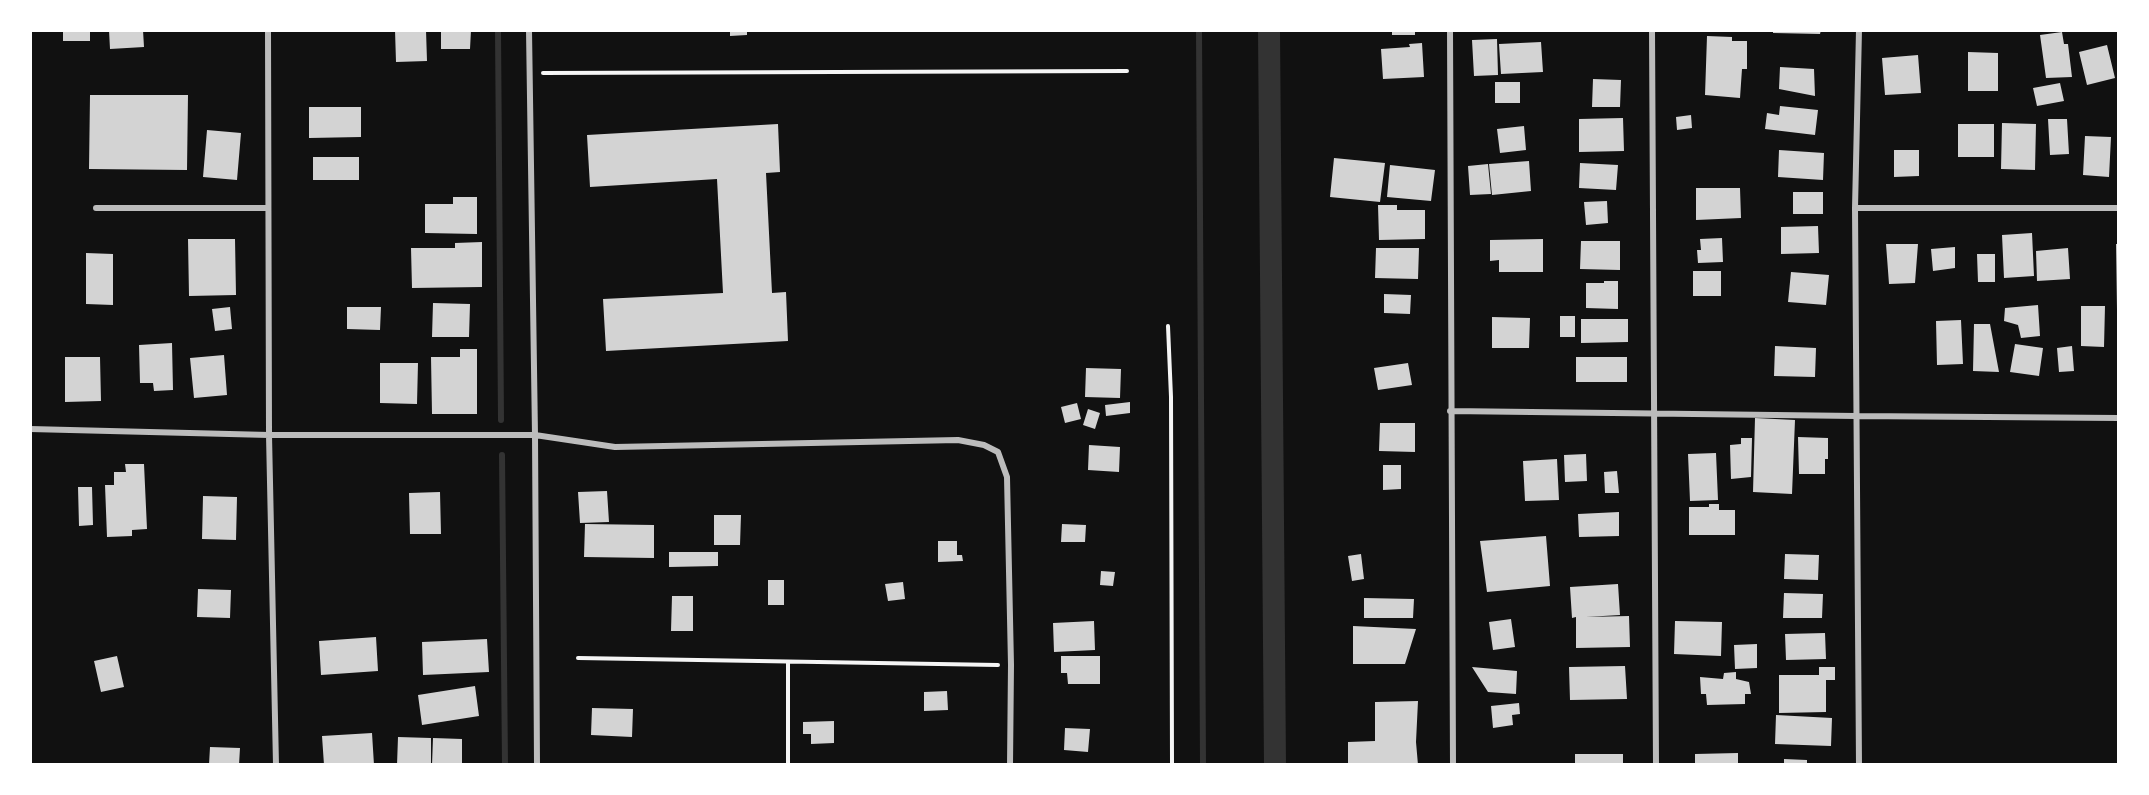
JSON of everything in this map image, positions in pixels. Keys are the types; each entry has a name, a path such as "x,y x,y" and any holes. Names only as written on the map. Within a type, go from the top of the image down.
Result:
{"street":[{"path":"268,30 269,435 276,765"},
{"path":"529,30 537,765"},
{"path":"1450,30 1453,765"},
{"path":"1652,30 1656,765"},
{"path":"1859,30 1855,208 1859,765"},
{"path":"96,208 268,208"},
{"path":"1855,208 2119,208"},
{"path":"1450,411 2119,418"},
{"path":"30,429 269,435 535,435 615,447 958,440 984,445 998,452 1007,477 1011,665 1010,765"}],"path":[{"path":"530,73 1127,71"},
{"path":"1167,326 1172,397 1172,765"},
{"path":"578,658 1011,665"},
{"path":"788,662 788,765"}],"building":[{"path":"63,30 90,30 90,41 63,41"},
{"path":"109,30 143,30 144,47 110,49"},
{"path":"395,30 426,30 427,61 396,62"},
{"path":"441,30 471,30 470,49 441,49"},
{"path":"730,30 747,30 747,35 730,36"},
{"path":"1392,30 1415,30 1415,35 1392,35"},
{"path":"1773,30 1821,30 1820,34 1773,33"},
{"path":"2062,32 2064,44 2068,44 2072,77 2046,78 2040,35"},
{"path":"1707,36 1732,37 1732,41 1747,41 1747,69 1742,69 1740,98 1705,95"},
{"path":"1497,39 1498,75 1474,76 1472,40"},
{"path":"1541,42 1543,72 1501,74 1499,44"},
{"path":"1422,43 1424,77 1383,79 1381,49 1410,47 1409,44"},
{"path":"2107,45 2115,78 2087,85 2079,52"},
{"path":"1968,52 1998,53 1998,91 1968,91"},
{"path":"1918,55 1921,93 1885,95 1882,58"},
{"path":"1780,67 1814,69 1815,96 1779,89"},
{"path":"1593,79 1621,80 1620,107 1592,107"},
{"path":"1495,82 1520,82 1520,103 1495,103"},
{"path":"2060,83 2064,101 2037,106 2033,88"},
{"path":"90,95 188,95 187,170 89,169"},
{"path":"1780,106 1818,110 1815,135 1765,129 1767,113 1779,115"},
{"path":"309,107 361,107 361,137 309,138"},
{"path":"1691,115 1692,128 1677,130 1676,117"},
{"path":"1623,118 1624,151 1579,152 1579,119"},
{"path":"2048,119 2067,119 2069,154 2050,155"},
{"path":"2002,123 2036,124 2035,170 2001,169"},
{"path":"778,124 780,172 766,173 772,293 786,292 788,341 606,351 603,299 723,293 717,179 590,187 587,135"},
{"path":"1958,124 1994,124 1994,157 1958,157"},
{"path":"1524,126 1526,150 1500,153 1497,129"},
{"path":"207,130 241,133 237,180 203,177"},
{"path":"2085,136 2111,137 2109,177 2083,175"},
{"path":"1779,150 1824,153 1823,180 1778,177"},
{"path":"1894,150 1919,150 1919,176 1894,177"},
{"path":"313,157 359,157 359,180 313,180"},
{"path":"1334,158 1385,163 1380,202 1330,197"},
{"path":"1529,161 1531,191 1492,195 1489,164"},
{"path":"1580,163 1618,165 1616,190 1579,188"},
{"path":"1488,164 1491,194 1470,195 1468,166"},
{"path":"1390,165 1435,170 1431,201 1387,197"},
{"path":"1696,188 1740,188 1741,218 1696,220"},
{"path":"1793,192 1823,192 1823,214 1793,214"},
{"path":"453,197 477,197 477,234 425,233 425,204 453,204"},
{"path":"1607,201 1608,223 1586,225 1584,202"},
{"path":"1378,205 1397,205 1397,210 1425,210 1425,239 1379,240"},
{"path":"1818,226 1819,253 1781,254 1781,227"},
{"path":"2032,233 2034,276 2004,278 2002,235"},
{"path":"1722,238 1723,262 1698,263 1697,250 1701,250 1700,239"},
{"path":"188,239 235,239 236,295 189,296"},
{"path":"1543,239 1543,272 1499,272 1499,260 1490,261 1490,240"},
{"path":"1581,241 1620,241 1620,270 1580,269"},
{"path":"482,242 482,287 412,288 411,248 455,248 455,243"},
{"path":"1886,244 1918,244 1915,283 1889,284"},
{"path":"2116,244 2119,244 2119,310 2117,310"},
{"path":"1955,247 1955,268 1933,271 1931,249"},
{"path":"1376,248 1419,248 1418,279 1375,278"},
{"path":"2068,248 2070,279 2037,281 2036,251"},
{"path":"86,253 113,254 113,305 86,304"},
{"path":"1977,254 1995,254 1995,282 1978,282"},
{"path":"1693,271 1721,271 1721,296 1693,296"},
{"path":"1791,272 1829,275 1826,305 1788,302"},
{"path":"1604,281 1618,281 1618,309 1586,308 1586,283 1604,283"},
{"path":"1384,294 1411,295 1410,314 1384,313"},
{"path":"433,303 470,304 469,337 432,337"},
{"path":"2038,305 2040,336 2021,338 2018,325 2004,321 2005,308"},
{"path":"2081,306 2105,306 2104,347 2081,346"},
{"path":"230,307 232,329 215,331 212,309"},
{"path":"347,307 381,307 380,330 347,329"},
{"path":"1560,316 1575,316 1575,337 1560,337"},
{"path":"1492,317 1530,318 1529,348 1492,348"},
{"path":"1581,319 1628,319 1628,342 1581,343"},
{"path":"1961,320 1963,364 1937,365 1936,321"},
{"path":"1974,324 1990,324 1999,372 1973,371"},
{"path":"172,343 173,390 154,391 153,383 140,383 139,345"},
{"path":"2015,344 2043,348 2039,376 2010,372"},
{"path":"1775,346 1816,348 1815,377 1774,376"},
{"path":"2072,346 2074,371 2059,372 2057,348"},
{"path":"460,349 477,349 477,414 432,414 431,357 460,357"},
{"path":"224,355 227,395 194,398 190,358"},
{"path":"65,357 100,357 101,401 65,402"},
{"path":"1576,357 1627,357 1627,382 1576,382"},
{"path":"380,363 418,363 417,404 380,403"},
{"path":"1408,363 1412,385 1378,390 1374,368"},
{"path":"1086,368 1121,369 1120,398 1085,397"},
{"path":"1130,402 1130,413 1106,416 1105,405"},
{"path":"1077,403 1081,419 1065,423 1061,407"},
{"path":"1088,409 1100,413 1095,429 1083,425"},
{"path":"1755,418 1795,420 1792,494 1753,492"},
{"path":"1380,423 1415,423 1415,452 1379,451"},
{"path":"1798,437 1828,438 1825,474 1799,474"},
{"path":"1741,438 1752,438 1751,477 1731,479 1730,445 1741,444"},
{"path":"1089,445 1120,447 1119,472 1088,470"},
{"path":"1716,453 1718,500 1690,501 1688,454"},
{"path":"1586,454 1587,481 1565,482 1564,455"},
{"path":"1557,459 1559,500 1525,501 1523,461"},
{"path":"125,464 144,464 147,529 132,530 132,536 107,537 105,485 114,485 114,472 126,472"},
{"path":"1383,465 1401,465 1401,489 1383,490"},
{"path":"1617,471 1619,493 1605,493 1604,472"},
{"path":"78,487 92,487 93,525 79,526"},
{"path":"607,491 609,522 580,523 578,492"},
{"path":"440,492 441,534 410,534 409,493"},
{"path":"203,496 237,497 236,540 202,539"},
{"path":"1709,504 1719,504 1719,510 1735,510 1735,535 1689,535 1689,507 1709,507"},
{"path":"1619,512 1619,536 1579,537 1578,514"},
{"path":"714,515 741,515 740,545 714,545"},
{"path":"585,524 654,525 654,558 584,557"},
{"path":"1062,524 1086,525 1085,542 1061,542"},
{"path":"1546,536 1550,586 1487,592 1480,541"},
{"path":"938,541 957,541 957,555 962,555 963,561 938,562"},
{"path":"669,552 718,552 718,566 669,567"},
{"path":"1361,554 1364,579 1352,581 1348,556"},
{"path":"1785,554 1819,555 1818,580 1784,579"},
{"path":"1101,571 1115,572 1113,586 1100,585"},
{"path":"768,580 784,580 784,605 768,605"},
{"path":"903,582 905,599 888,601 885,584"},
{"path":"1618,584 1620,615 1586,617 1629,616 1630,647 1576,648 1576,617 1572,618 1570,587"},
{"path":"198,589 231,590 230,618 197,617"},
{"path":"1784,593 1823,594 1822,618 1783,618"},
{"path":"672,596 693,596 693,631 671,631"},
{"path":"1364,598 1414,599 1413,618 1364,618"},
{"path":"1511,619 1515,647 1493,650 1489,622"},
{"path":"1094,621 1095,650 1054,652 1053,623"},
{"path":"1675,621 1722,622 1721,656 1674,654"},
{"path":"1353,626 1416,629 1405,664 1353,664"},
{"path":"1825,633 1826,659 1786,660 1785,634"},
{"path":"376,637 378,671 321,675 319,641"},
{"path":"487,639 489,672 423,675 422,642"},
{"path":"1757,644 1757,668 1735,669 1734,645"},
{"path":"117,656 124,687 101,692 94,661"},
{"path":"1061,656 1100,656 1100,684 1068,684 1067,673 1061,673"},
{"path":"1625,666 1627,699 1570,700 1569,667"},
{"path":"1472,667 1517,671 1516,694 1488,692"},
{"path":"1819,667 1835,667 1835,680 1826,680 1826,712 1779,713 1779,675 1819,675"},
{"path":"1736,672 1736,679 1749,682 1751,694 1745,694 1745,704 1707,705 1706,694 1701,694 1700,677 1723,679 1724,673"},
{"path":"475,686 479,716 422,725 418,695"},
{"path":"947,691 948,710 924,711 924,692"},
{"path":"1418,701 1416,742 1418,765 1348,765 1348,742 1375,741 1375,702"},
{"path":"1519,703 1520,714 1512,715 1513,725 1493,728 1491,706"},
{"path":"592,708 633,709 632,737 591,735"},
{"path":"1776,715 1832,718 1831,746 1775,744"},
{"path":"834,721 834,743 811,744 811,734 803,734 803,722"},
{"path":"1065,728 1090,729 1088,752 1064,750"},
{"path":"372,733 374,765 324,765 322,736"},
{"path":"398,737 431,738 431,765 397,765"},
{"path":"433,738 462,739 462,765 432,765"},
{"path":"210,747 240,748 239,765 209,765"},
{"path":"1738,753 1738,765 1695,765 1695,754"},
{"path":"1575,754 1623,754 1623,765 1575,765"},
{"path":"1784,759 1807,760 1807,765 1784,765"}],"waterway":[{"path":"498,30 501,420"},
{"path":"1199,30 1203,765"},
{"path":"1269,30 1275,765"},
{"path":"502,455 505,765"}]}
